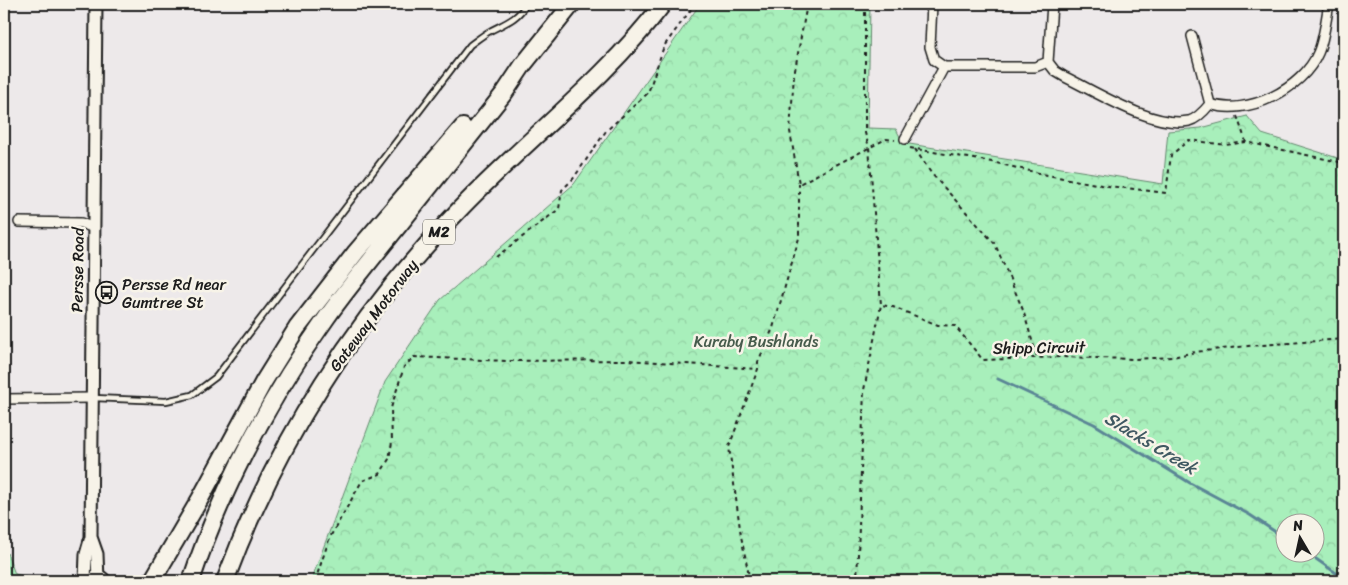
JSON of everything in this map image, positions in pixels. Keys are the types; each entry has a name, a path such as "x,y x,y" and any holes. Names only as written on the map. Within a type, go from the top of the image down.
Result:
{"highway":[{"name":"Gateway Motorway","path":"191,581 206,539 237,470 277,395 304,351 352,284 572,4"},
{"name":"Gateway Motorway","path":"225,581 274,469 311,400 340,356 390,288 459,210 594,81 663,4"},
{"path":"152,581 200,499 264,381 297,328 356,252 494,90 523,65"},
{"path":"234,558 235,581"}],"street":[{"name":"Persse Road","path":"96,4 91,537 97,554 96,580"},
{"path":"932,4 930,47 934,60 944,68 1035,68 1048,62"},
{"path":"1052,4 1048,62 1055,71 1145,116 1166,122 1191,120 1203,112 1210,104"},
{"path":"1210,104 1220,108 1234,108 1261,102 1297,82 1308,70 1319,53 1329,4"},
{"path":"1192,36 1210,104"},
{"path":"905,139 944,68"},
{"path":"19,222 81,223 94,228"},
{"path":"4,399 92,398"}],"lane":[{"path":"92,398 166,401 192,395 216,377 470,45 491,30 508,23 522,11 526,4"}],"path":[{"path":"496,257 559,209 562,190 573,179 606,131 648,92 664,46 696,4"},
{"path":"750,581 741,536 729,447 758,369 758,362 773,328 799,238 799,184 790,130 794,76 807,4"},
{"path":"857,581 864,390 881,306 870,147 865,133 865,4"},
{"path":"1239,124 1246,142"},
{"path":"799,184 886,139 905,139 906,147 992,162 1047,175 1166,193 1171,155 1189,140 1226,145 1246,142 1344,163"},
{"path":"915,149 931,173 995,244 1023,310 1038,358"},
{"name":"Shipp Circuit","path":"881,306 893,307 938,325 956,326 983,360 1173,357 1195,352 1248,346 1344,339"},
{"path":"315,581 330,537 362,481 380,474 388,459 392,442 390,408 404,367 414,357 508,361 628,360 758,369"}],"green space":[{"name":"Kuraby Bushlands","path":"700,4 870,4 868,128 896,129 903,143 1163,184 1168,131 1201,128 1247,116 1262,134 1344,160 1344,581 311,581 385,382 440,300 574,184"},
{"path":"4,553 7,553 15,574 40,581 4,581"}],"waterway":[{"name":"Slacks Creek","path":"998,379 1094,424 1190,483 1250,515 1276,532"},
{"name":"Slacks Creek","path":"1320,562 1339,575 1344,576"}],"place":[{"name":"Persse Rd near Gumtree St","path":"106,293"}]}
